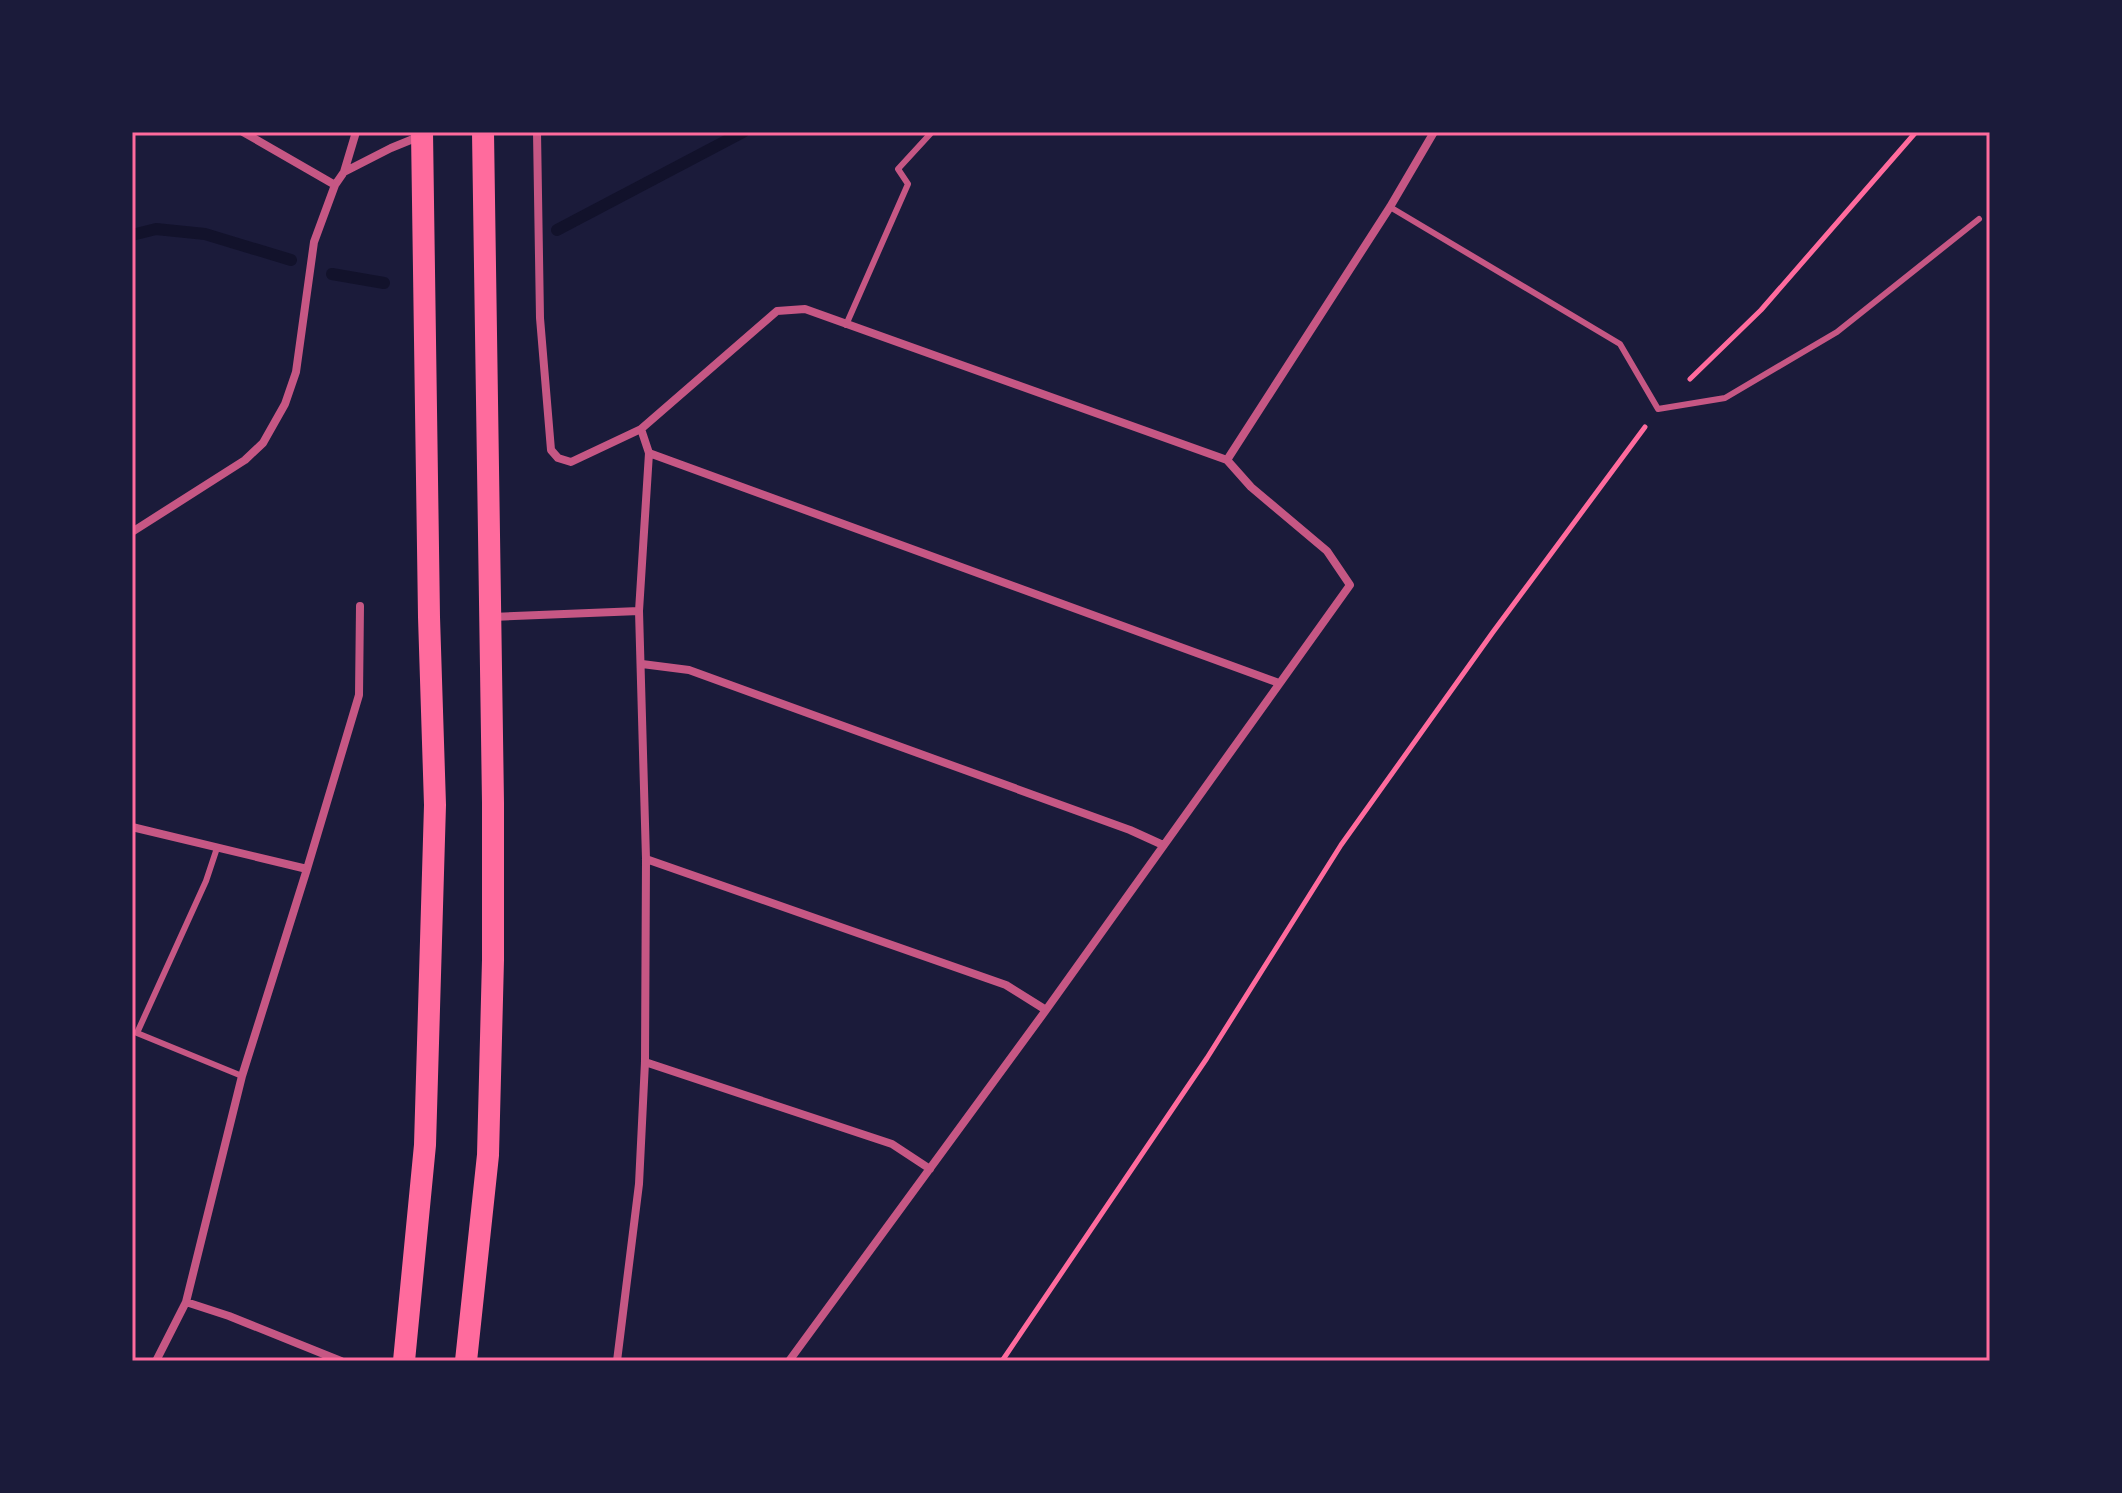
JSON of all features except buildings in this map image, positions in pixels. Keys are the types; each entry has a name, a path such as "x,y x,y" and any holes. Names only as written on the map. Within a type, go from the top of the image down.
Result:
{"highway":[{"path":"466,1361 488,1155 493,960 483,132"},
{"path":"404,1361 425,1145 435,805 422,134"}],"street":[{"path":"243,132 335,185"},
{"path":"132,532 245,460 263,443 285,404 296,372 314,242 335,185 344,172 356,132"},
{"path":"537,132 540,318 551,450 558,458 571,462 641,429 777,311 805,309 1227,460 1251,487 1327,551 1350,585 1046,1010 789,1361"},
{"path":"1227,460 1390,207 1434,132"},
{"path":"344,172 422,134"},
{"path":"617,1361 639,1184 645,1062 646,859 639,611 649,453 641,429"},
{"path":"649,453 1279,683"},
{"path":"156,1361 186,1302 242,1076 359,695 360,606"},
{"path":"489,617 639,611"},
{"path":"642,664 689,670 1116,824 1163,845"},
{"path":"132,827 307,869"},
{"path":"646,859 1006,985 1046,1010"},
{"path":"645,1062 892,1144 930,1169"},
{"path":"186,1302 341,1361"}],"lane":[{"path":"846,325 908,184 898,169 932,132"},
{"path":"1390,207 1620,344 1658,409 1725,398 1837,332 1979,219"},
{"path":"217,848 206,881 137,1033 242,1076"}],"path":[{"path":"1002,1361 1207,1058 1341,845 1658,409 1761,310 1916,132"}],"waterway":[{"path":"557,230 743,132"},
{"path":"132,235 156,229 205,234 291,260"},
{"path":"332,274 384,283"}]}
